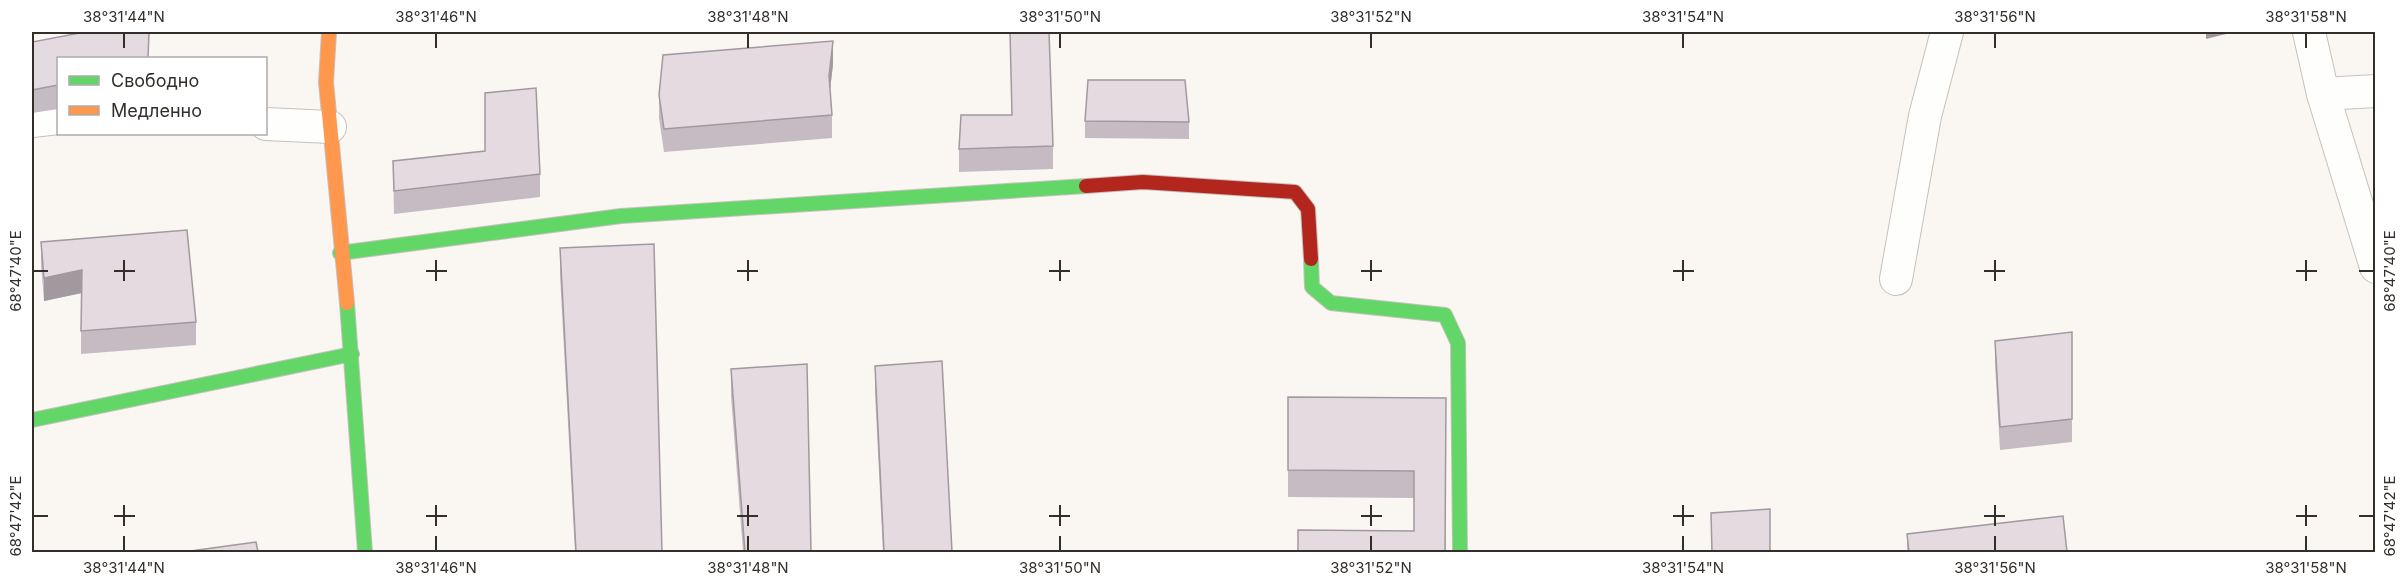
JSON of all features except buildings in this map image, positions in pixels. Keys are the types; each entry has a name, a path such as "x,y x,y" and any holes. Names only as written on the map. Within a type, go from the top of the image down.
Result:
{"street":[{"path":"329,32 326,82 340,253 352,354 365,552"},
{"path":"1896,279 1925,116 1947,32"},
{"path":"2309,32 2323,94 2376,267"},
{"path":"2323,94 2376,91"},
{"path":"32,121 57,118"},
{"path":"267,124 330,127"},
{"path":"340,253 621,216 1143,182 1295,192 1308,209 1312,287 1331,303 1445,315 1454,334 1458,343 1460,552"},
{"path":"32,420 352,354"}],"traffic: fast":[{"path":"340,253 621,216 1086,186"},
{"path":"1311,259 1312,287 1331,303 1445,315 1458,343 1460,552"},
{"path":"347,303 365,552"},
{"path":"32,420 352,354"}],"traffic: slow":[{"path":"329,32 326,82 347,303"}],"traffic: jam":[{"path":"1086,186 1143,182 1295,192 1308,209 1311,259"}]}
